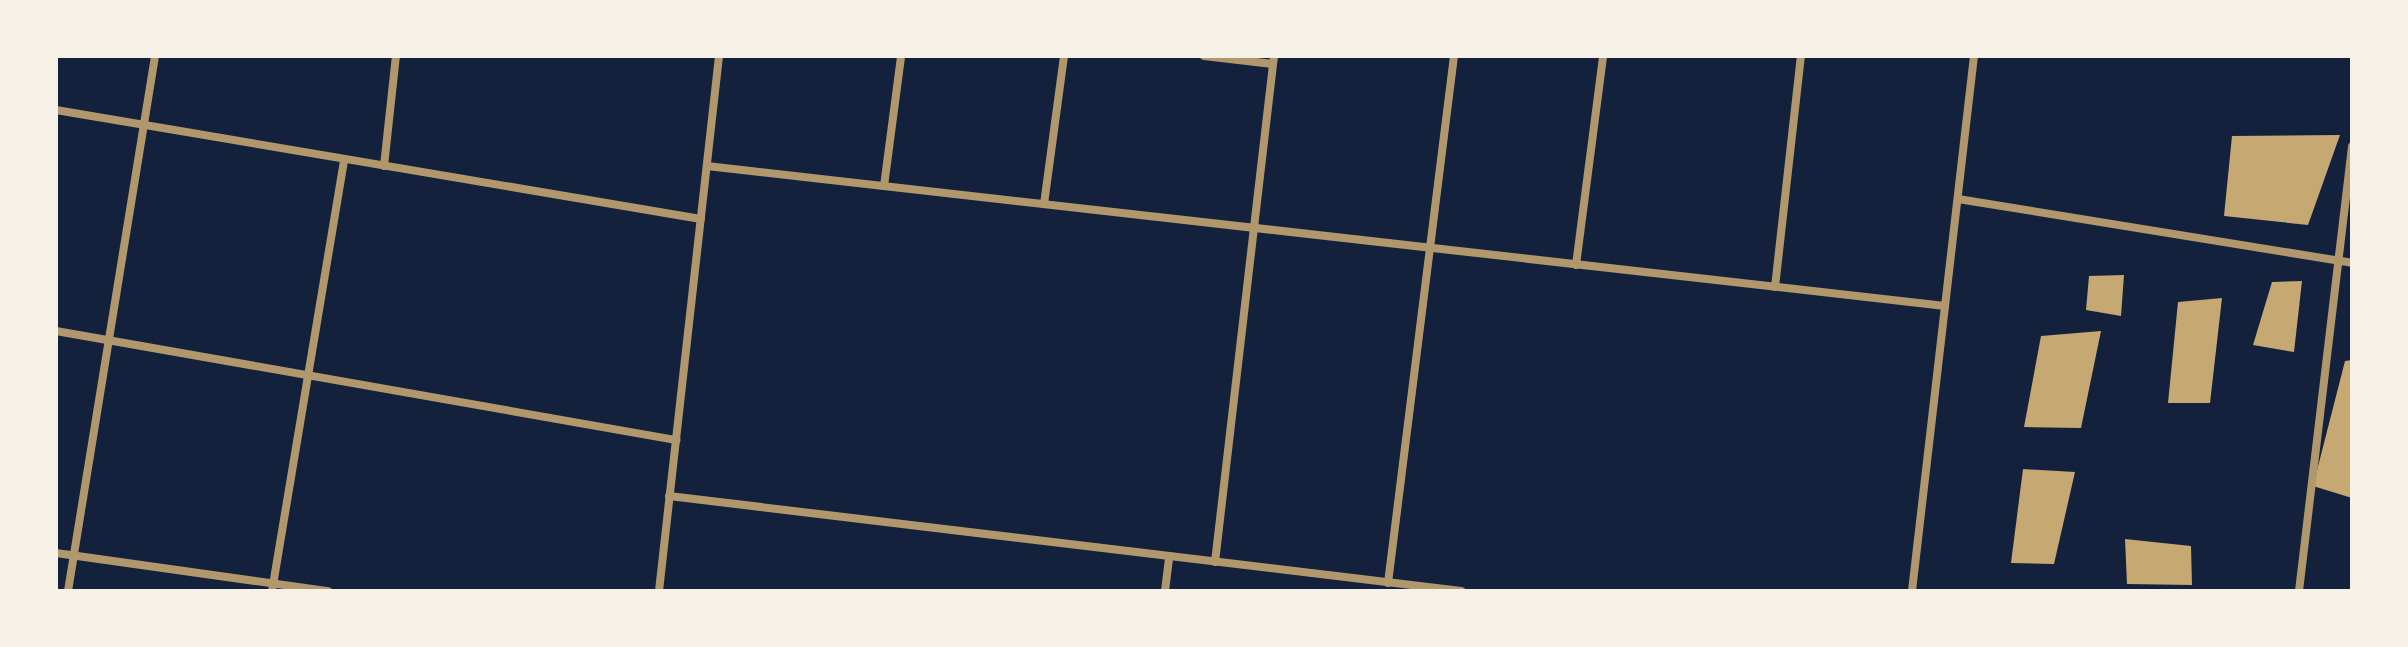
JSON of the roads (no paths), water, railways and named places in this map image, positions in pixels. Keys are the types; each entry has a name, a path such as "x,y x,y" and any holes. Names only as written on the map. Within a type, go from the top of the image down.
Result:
{"street":[{"path":"68,591 155,56"},
{"path":"384,166 396,56"},
{"path":"659,591 719,56"},
{"path":"884,186 901,56"},
{"path":"1044,204 1064,56"},
{"path":"1204,56 1274,60 1215,562"},
{"path":"1388,583 1454,56"},
{"path":"1576,265 1603,56"},
{"path":"1775,287 1801,56"},
{"path":"1912,591 1974,56"},
{"path":"56,110 701,219"},
{"path":"2299,591 2352,146"},
{"path":"273,587 344,159"},
{"path":"707,166 1945,306"},
{"path":"1958,199 2352,263"},
{"path":"56,331 676,440"},
{"path":"669,496 1461,591"},
{"path":"56,553 273,587 328,591"},
{"path":"1165,591 1169,556"}]}
